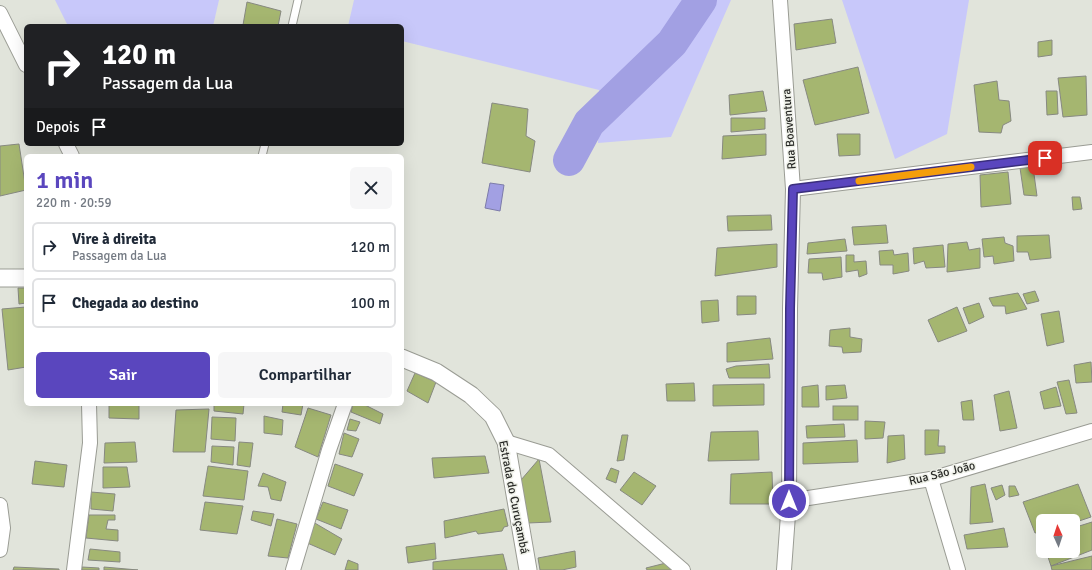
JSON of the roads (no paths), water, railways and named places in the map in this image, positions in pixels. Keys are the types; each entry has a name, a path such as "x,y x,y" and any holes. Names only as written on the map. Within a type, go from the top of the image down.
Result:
{"street":[{"name":"Rua Boaventura","path":"780,0 793,189 790,309 789,501 784,570"},
{"path":"0,13 24,61"},
{"path":"793,189 1092,152"},
{"path":"0,278 24,278"},
{"name":"Estrada do Curuçambá","path":"404,359 436,372 471,395 493,416 506,442 528,570"},
{"path":"74,570 90,443 89,406"},
{"path":"293,570 329,450 344,406"},
{"name":"Rua São João","path":"789,501 931,479 1092,431"},
{"path":"506,442 549,455 683,570"},
{"path":"931,479 958,570"},
{"path":"0,505 3,528 0,550"}],"lane":[{"path":"292,24 298,0"}],"waterway":[{"path":"569,160 589,123 672,43 701,0"}]}
